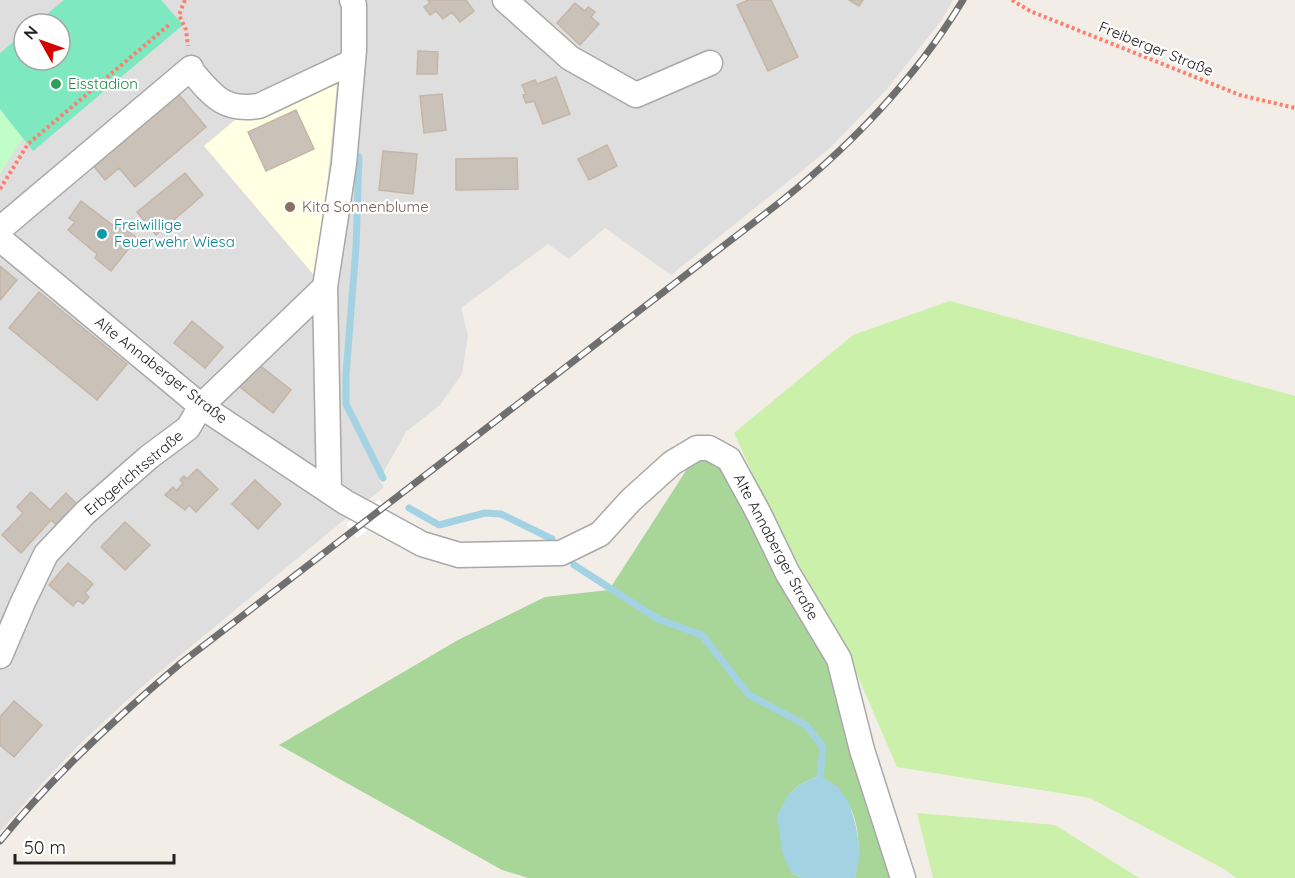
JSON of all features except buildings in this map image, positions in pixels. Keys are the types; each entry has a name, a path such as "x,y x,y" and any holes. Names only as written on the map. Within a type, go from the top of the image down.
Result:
{"street":[{"path":"337,496 325,287 344,164 352,62 354,5 352,0"},
{"path":"505,0 570,58 636,95 710,63"},
{"path":"0,229 190,68 210,93 218,99 236,108 246,108 259,106 352,62"},
{"name":"Alte Annaberger Straße","path":"0,239 201,406 337,496 422,544 459,555 561,553 600,534 631,500 664,470 697,448 709,448 729,459 787,572 839,659 862,750 903,878"},
{"name":"Erbgerichtsstraße","path":"0,656 46,554 101,499 149,457 188,428 201,406 325,287"}],"path":[{"path":"185,0 179,15 186,30 190,68"},
{"name":"Freiberger Straße","path":"1012,0 1030,11 1240,95 1295,108"},
{"path":"0,189 28,144 170,24"}],"shaded area":[{"path":"0,0 953,0 941,21 887,89 829,149 671,275 605,228 569,259 548,244 461,308 468,336 462,374 440,405 406,432 379,480 384,487 137,691 85,739 0,832"},
{"name":"Kita Sonnenblume","path":"325,81 337,85 319,267 313,274 204,146 236,119"}],"green space":[{"name":"Eisstadion","path":"64,0 161,0 183,25 33,151 0,109 0,53 12,43 12,72 72,72 72,12 50,12"},
{"path":"0,109 23,138 0,174"},
{"path":"950,301 1295,396 1295,878 1236,878 1226,870 1090,798 897,767 846,649 773,518 734,433 853,335"},
{"path":"698,452 726,464 822,648 894,878 855,878 858,841 853,814 844,797 820,775 799,785 789,794 791,873 802,878 528,878 502,870 279,745 458,640 545,597 609,590"},
{"path":"917,813 1055,825 1139,878 933,878"}],"water":[{"path":"820,775 839,788 849,803 856,826 860,853 855,878 802,878 791,873 782,852 777,815 789,794 799,785"}],"pier":[{"path":"379,499 390,514 357,538 346,524"}],"waterway":[{"path":"359,157 346,404 383,478"},
{"path":"409,508 439,525 485,513 501,514 552,539"},
{"path":"574,565 658,619 702,635 749,695 806,725 823,747 820,775"}],"railway":[{"path":"0,841 86,748 181,663 791,194 873,118 921,62 963,0"}],"place":[{"name":"Eisstadion","path":"56,84"},
{"name":"Kita Sonnenblume","path":"290,207"},
{"name":"Freiwillige Feuerwehr Wiesa","path":"102,234"}]}
